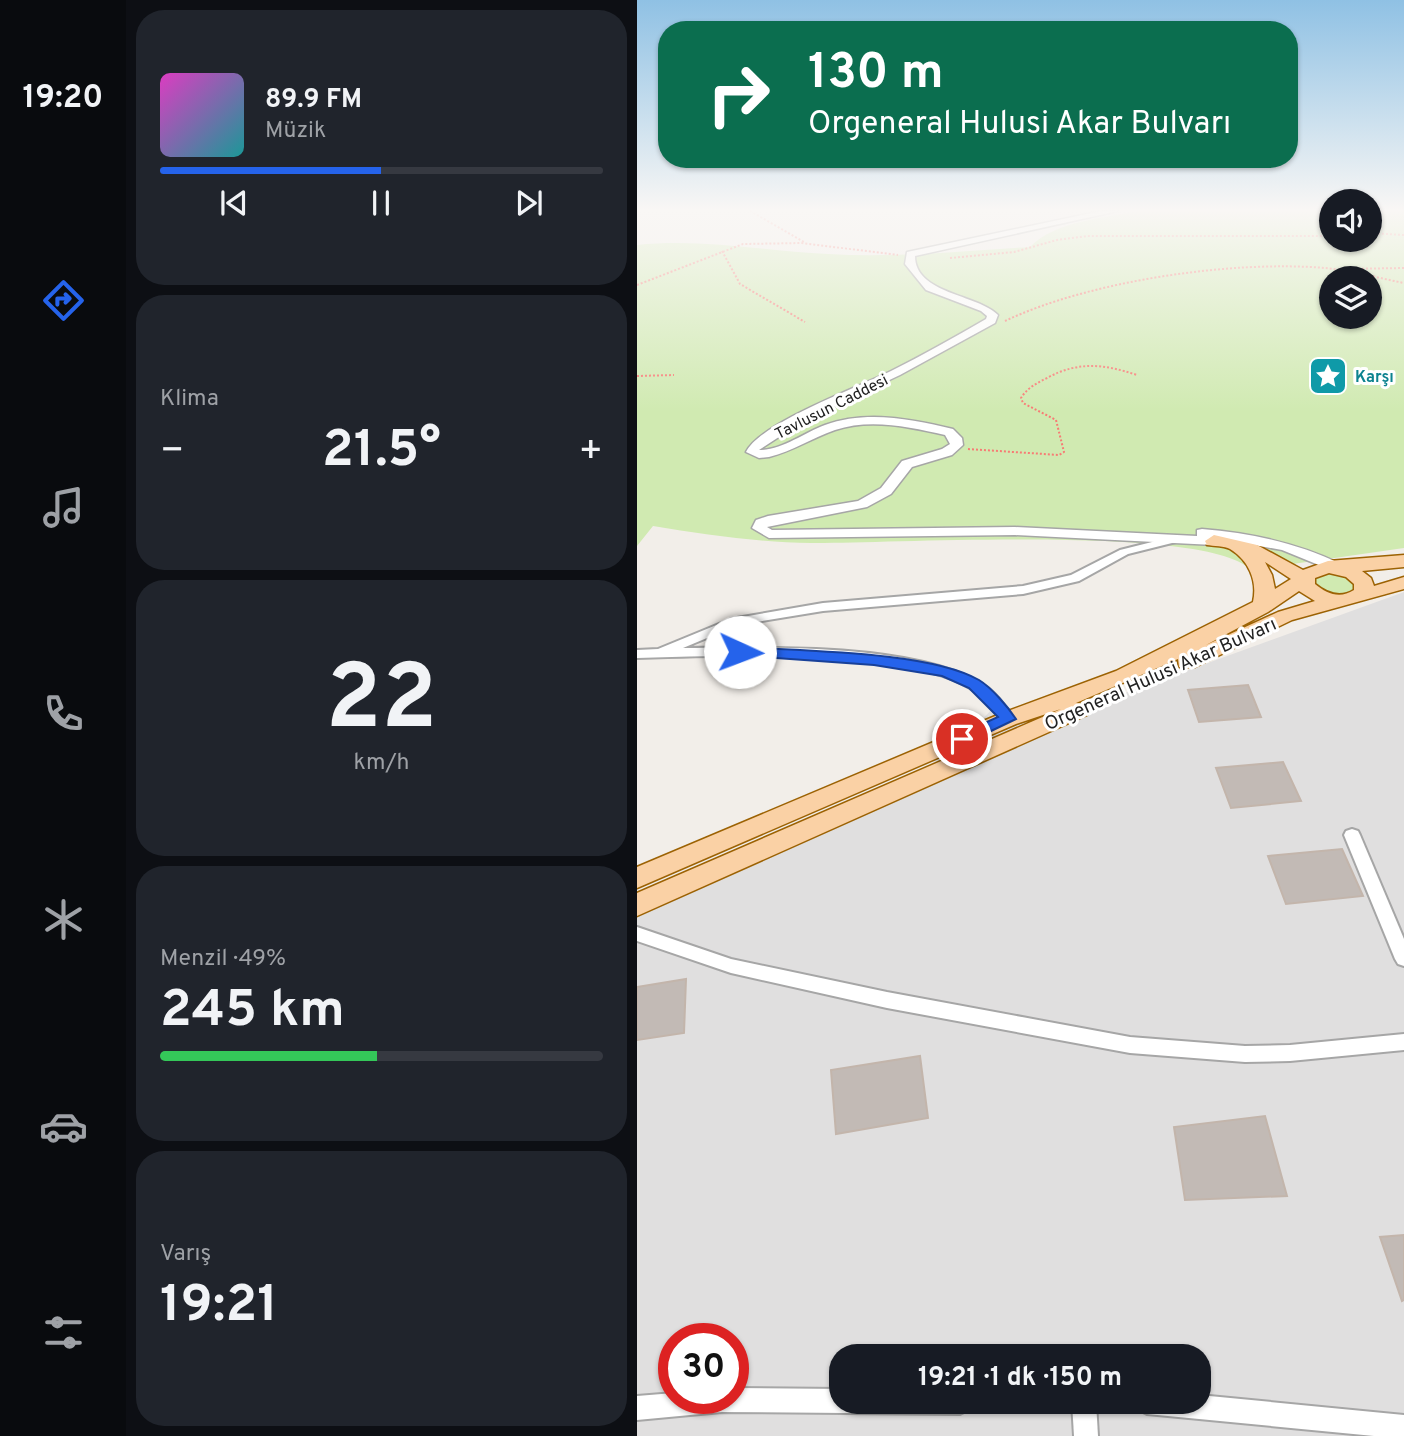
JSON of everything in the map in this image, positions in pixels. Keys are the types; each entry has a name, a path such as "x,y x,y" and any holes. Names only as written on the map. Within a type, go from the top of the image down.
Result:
{"main road":[{"path":"1214,541 1234,542 1267,555 1304,580 1305,586 1318,596 1339,601"},
{"path":"1214,541 1244,552 1260,569 1266,589 1261,608"},
{"path":"1336,567 1404,561"},
{"path":"1336,567 1353,573 1364,582 1365,587 1360,596"},
{"name":"Orgeneral Hulusi Akar Bulvarı","path":"637,878 1008,719 1086,692 1261,608 1304,580 1312,570 1336,567"},
{"path":"1360,596 1404,583"},
{"name":"Orgeneral Hulusi Akar Bulvarı","path":"637,905 1285,616 1360,596"}],"street":[{"path":"922,278 930,288 985,309 993,315 991,321"},
{"name":"Tavlusun Caddesi","path":"954,448 958,440 949,432 859,421 832,426 767,455 752,452 755,446 801,417 896,373 991,321"},
{"path":"954,448 907,464 886,491 862,504 773,519 761,523 758,528 769,534 970,531 1214,541"},
{"path":"1142,536 1195,533 1233,535 1308,553 1336,567"},
{"path":"660,653 734,622 823,607 1023,590 1075,578 1124,552 1180,538"},
{"path":"637,654 780,653 929,667 975,684 1008,719"},
{"path":"1352,835 1404,959"},
{"path":"637,934 704,959 744,969 887,1000 1130,1045 1245,1054 1290,1054 1404,1042"},
{"path":"637,1408 722,1400 829,1401"},
{"path":"1211,1408 1404,1427"},
{"path":"1085,1414 1086,1436"}],"path":[{"path":"637,285 654,278"},
{"path":"737,278 740,284 805,321"},
{"path":"991,321 1015,318 1032,308 1093,289 1158,278"},
{"path":"1382,278 1404,282"},
{"path":"954,448 1059,455 1064,450 1056,420 1023,403 1021,398 1025,391 1085,362 1103,363 1137,374"},
{"path":"637,376 674,375"}],"shaded area":[{"path":"1404,592 1404,1436 637,1436 637,904 921,786 991,710 1078,710"}],"green space":[{"path":"637,278 1319,278 1319,329 1382,329 1382,278 1404,278 1404,548 1251,570 1223,556 1175,547 1113,542 972,540 811,543 732,538 653,526 637,546"},
{"path":"1319,571 1354,577 1357,591 1338,597 1316,590 1310,577"}],"building":[{"path":"1248,685 1261,717 1199,722 1188,690"},
{"path":"1283,762 1301,801 1231,808 1216,768"},
{"path":"1342,849 1363,896 1286,904 1268,856"},
{"path":"686,979 684,1033 637,1040 637,987"},
{"path":"920,1056 928,1118 836,1134 831,1070"},
{"path":"1265,1116 1287,1196 1185,1200 1174,1127"},
{"path":"1404,1235 1404,1300 1402,1301 1380,1237"}],"place":[{"name":"Karşı","path":"1328,376"}],"route":[{"path":"740,652 874,660 929,667 945,672 975,684 1008,719 962,739"}]}
